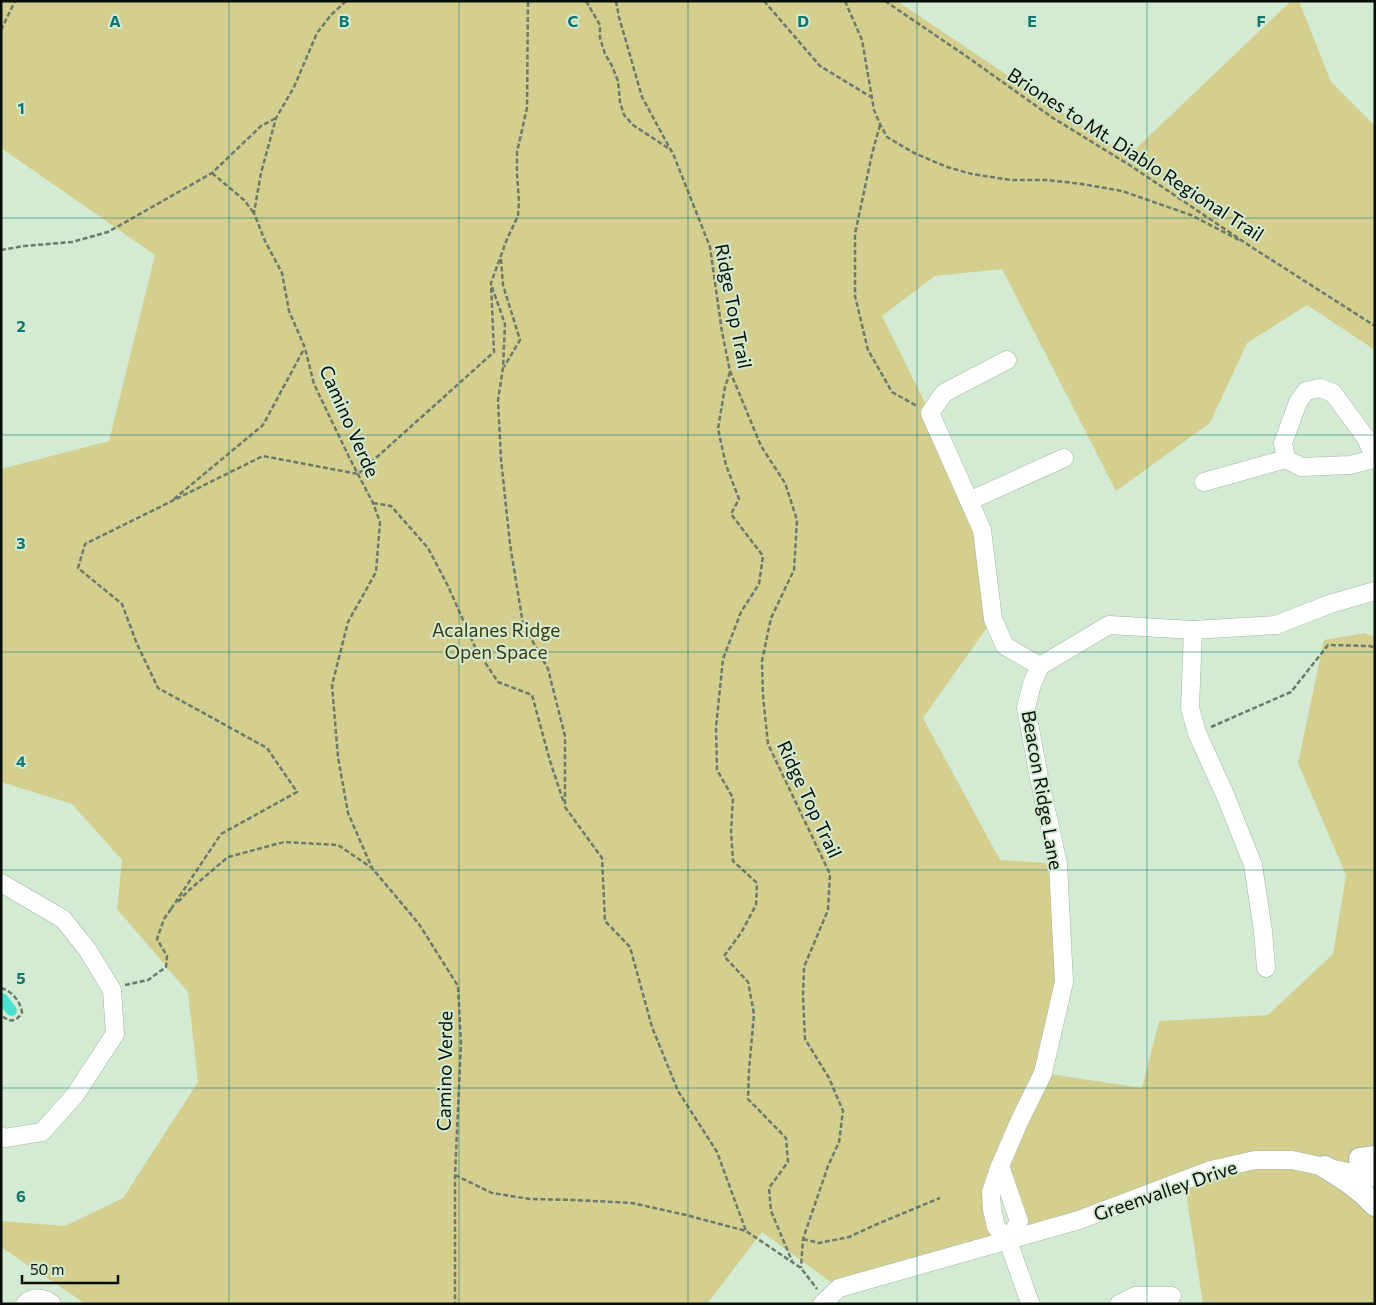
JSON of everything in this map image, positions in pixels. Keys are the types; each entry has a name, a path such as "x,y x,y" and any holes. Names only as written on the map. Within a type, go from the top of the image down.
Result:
{"main road":[{"path":"1325,1167 1349,1181 1375,1205"}],"street":[{"path":"1007,360 944,393 930,413 982,530 993,619 1005,646 1040,666 1109,625 1193,630 1276,626 1330,604 1375,591"},
{"path":"1204,482 1286,459 1301,467 1350,465 1374,459 1366,438 1333,393 1320,388 1306,392 1298,402 1283,443 1286,459"},
{"path":"969,502 1064,458"},
{"path":"1193,630 1190,708 1197,733 1226,797 1253,865 1263,931 1266,968"},
{"name":"Beacon Ridge Lane","path":"1031,1304 1008,1240 996,1227 991,1192 1018,1122 1043,1073 1064,982 1058,864 1026,708 1032,684 1040,666"},
{"path":"1,884 63,918 86,949 112,990 115,1034 75,1095 42,1132 5,1138 1,1136"},
{"name":"Greenvalley Drive","path":"1325,1167 1370,1159"},
{"name":"Greenvalley Drive","path":"823,1302 839,1288 1079,1220 1211,1170 1255,1160 1292,1160 1375,1178"},
{"path":"1119,1304 1136,1296 1172,1296"},
{"path":"25,1304 27,1301 39,1297 50,1301 52,1304"}],"path":[{"path":"1,30 15,1"},
{"path":"254,213 276,118 294,88 317,33 331,15 346,1"},
{"path":"171,910 221,834 297,792 267,748 158,688 137,644 122,604 78,568 85,544 263,456 358,474 494,352 491,284 507,239 518,216 517,152 527,108 528,1"},
{"path":"586,1 600,25 600,38 605,54 618,81 620,102 624,115 633,125 671,150"},
{"name":"Ridge Top Trail","path":"616,1 642,97 671,150 710,247 722,332 730,370 761,446 785,483 797,520 794,570 772,618 762,661 763,696 768,744 830,874 828,910 804,967 805,1039 829,1078 844,1111 839,1142 828,1166 802,1239 801,1268"},
{"path":"764,1 820,66 872,98"},
{"path":"845,1 862,40 874,110 887,137 914,153 947,167 972,174 1011,180 1047,180 1122,192 1191,214 1253,248"},
{"name":"Briones to Mt. Diablo Regional Trail","path":"885,1 1053,118 1131,166 1253,248 1375,326"},
{"path":"1,250 72,242 108,232 212,173 261,126 276,118"},
{"path":"880,124 855,234 855,296 868,350 892,392 930,413"},
{"path":"212,173 244,200 254,213"},
{"name":"Camino Verde","path":"254,213 265,241 282,273 289,311 305,348 314,384 373,503 380,522 376,572 348,622 332,685 338,757 348,813 372,868"},
{"path":"501,258 503,285 520,340 503,368"},
{"path":"491,284 505,324 503,368 498,400 501,459 510,544 523,624 548,669 565,736 565,807"},
{"path":"170,502 264,425 305,348"},
{"path":"730,370 725,387 718,429 726,465 739,499 731,514 763,556 759,584 741,612 723,658 716,728 717,770 733,798 731,831 733,861 757,884 756,906 742,933 724,956 748,982 753,1006 748,1099 786,1138 788,1162 769,1188 771,1211 792,1261"},
{"path":"373,503 391,506 428,548 448,586 475,647 498,682 532,695 565,807 602,858 604,921 630,947 652,1027 678,1091 717,1152 746,1231"},
{"path":"1197,733 1291,692 1328,645 1370,646 1375,648"},
{"name":"Camino Verde","path":"112,990 148,980 166,967 167,956 157,939 164,919 188,891 228,857 284,842 338,845 372,868 419,924 458,986 461,1044 455,1175 455,1304"},
{"path":"1,988 11,992 22,1013 19,1018 13,1021 1,1015"},
{"path":"455,1175 492,1192 530,1199 632,1203 746,1231 801,1268 823,1302"},
{"path":"802,1239 819,1244 849,1237 940,1198"}],"green space":[{"name":"Acalanes Ridge Open Space","path":"1,1 897,1 1128,156 1291,1 1299,1 1331,82 1375,126 1375,350 1307,305 1247,343 1210,423 1116,491 1002,269 935,276 882,316 930,413 982,530 993,619 923,718 1000,860 1058,864 1064,982 1043,1073 1142,1088 1159,1021 1268,1015 1333,954 1346,875 1298,763 1324,640 1364,633 1375,637 1375,1157 1325,1167 1352,1184 1375,1205 1375,1304 1203,1304 1184,1180 1079,1220 839,1288 762,1232 707,1304 86,1304 1,1247 1,1221 65,1226 123,1198 198,1082 188,992 117,909 122,860 72,804 1,782 1,469 109,441 155,255 1,148","holes":["1000,1166 1019,1221 1008,1240 996,1227 991,1192"]}],"water":[{"path":"1,992 7,995 17,1009 16,1014 13,1016 8,1015 1,1007"}]}
